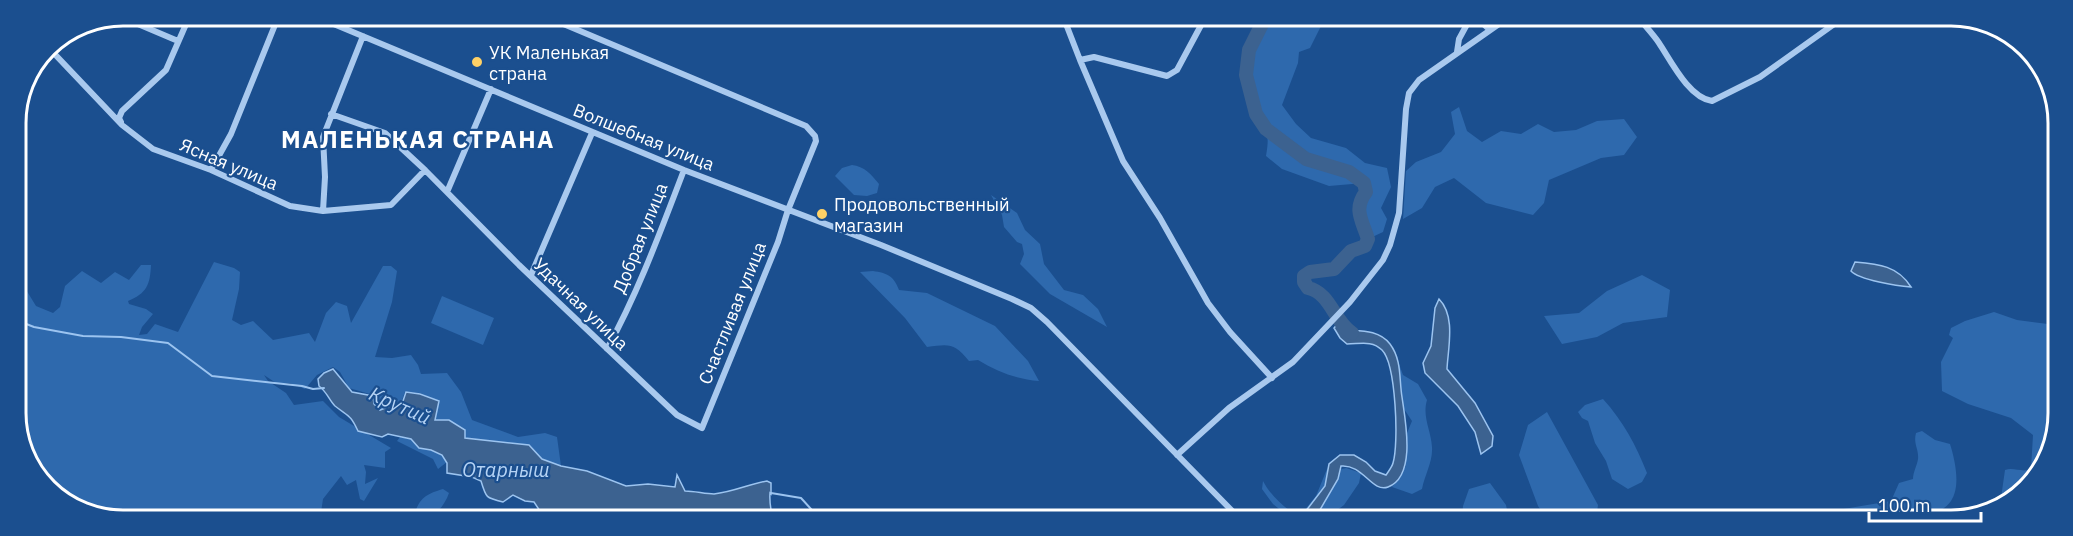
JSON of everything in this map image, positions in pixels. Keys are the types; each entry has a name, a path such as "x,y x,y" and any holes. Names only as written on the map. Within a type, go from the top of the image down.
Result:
{"street":[{"path":"143,26 178,41"},
{"path":"122,125 119,118 122,111 166,70 184,26"},
{"path":"211,170 231,134 275,26"},
{"name":"Волшебная улица","path":"339,26 592,133 881,245 1031,308 1231,510"},
{"name":"Счастливая улица","path":"568,26 811,130 816,141 788,210 778,242 702,428"},
{"path":"1067,26 1123,161 1160,218 1208,303 1230,332 1272,378"},
{"path":"1080,60 1094,57 1167,76 1177,70 1201,26"},
{"path":"1457,52 1459,39 1466,26"},
{"path":"1486,26 1490,30"},
{"path":"1177,455 1229,408 1293,362 1350,302 1383,260 1399,213 1409,93 1413,86 1457,52 1496,26"},
{"path":"1644,26 1681,77 1698,95 1705,100 1712,101 1760,77 1831,26"},
{"path":"323,210 325,177 323,137 363,36"},
{"name":"Ясная улица","path":"55,54 122,125 153,149 211,170 290,206 323,210 391,205 425,170"},
{"path":"447,192 491,89"},
{"name":"Удачная улица","path":"332,114 385,133 677,415 702,428"},
{"path":"531,275 592,133"},
{"name":"Добрая улица","path":"607,349 640,280 684,170"}],"shaded area":[{"path":"1321,26 1310,48 1299,52 1298,63 1282,105 1296,124 1311,138 1346,148 1365,163 1387,168 1391,187 1381,208 1387,219 1383,232 1368,239 1359,209 1366,192 1364,183 1329,186 1282,169 1266,156 1268,140 1252,100 1248,75 1250,50 1260,27"},
{"path":"1459,107 1467,131 1482,142 1501,131 1521,134 1538,124 1554,132 1576,130 1597,121 1624,119 1637,137 1624,155 1601,158 1549,180 1544,203 1533,215 1486,203 1454,178 1435,187 1422,208 1403,219 1406,171 1416,162 1441,152 1455,134 1451,112"},
{"path":"852,165 864,169 874,177 879,184 877,193 867,196 854,195 835,176 842,168"},
{"path":"991,195 1017,213 1025,230 1040,244 1044,264 1064,290 1083,295 1098,309 1107,327 1050,294 1020,264 1024,254 1022,244 1017,242 1004,227 1002,215"},
{"path":"214,262 240,272 239,289 232,320 241,325 253,321 273,340 309,333 315,342 326,313 336,302 347,306 351,323 383,266 391,266 397,271 392,302 375,357 392,358 411,355 421,374 447,373 461,392 472,420 518,437 545,433 557,437 561,466 542,459 529,445 465,438 465,429 449,420 435,420 439,401 420,393 405,392 402,400 380,410 374,404 373,395 349,388 340,372 333,367 317,375 305,389 290,383 276,383 264,375 268,381 286,393 294,405 323,401 339,417 391,448 385,452 385,468 364,465 365,484 378,478 364,501 360,499 356,480 347,485 341,476 323,499 321,510 122,510 104,509 74,498 54,482 38,462 27,432 26,290 36,306 53,313 60,307 65,286 82,271 101,283 115,272 129,280 141,265 151,265 146,288 128,301 129,304 146,309 153,314 142,327 139,335 147,334 155,324 178,332"},
{"path":"873,271 889,276 895,281 899,290 927,293 995,326 1028,361 1039,381 1007,374 978,360 969,361 951,346 927,347 905,318 860,272"},
{"path":"1642,275 1670,290 1667,317 1623,323 1597,337 1562,344 1544,316 1579,313 1607,291"},
{"path":"442,296 494,318 483,345 431,323"},
{"path":"1994,312 2017,320 2048,324 2046,432 2031,467 2033,435 2011,418 1968,404 1942,391 1941,362 1953,338 1949,335 1951,328"},
{"path":"1392,356 1399,364 1403,375 1418,384 1427,400 1426,412 1432,447 1431,458 1422,489 1412,494 1392,487 1406,466 1402,445 1412,421 1398,400"},
{"path":"1603,399 1628,434 1647,473 1642,482 1628,489 1612,479 1606,461 1595,443 1588,421 1578,412 1585,405"},
{"path":"1547,412 1598,505 1597,510 1541,510 1519,455 1528,425"},
{"path":"1922,431 1935,440 1950,444 1955,465 1956,488 1951,501 1945,507 1940,510 1838,510 1891,501 1899,483 1913,479 1918,459 1916,433"},
{"path":"400,437 411,439 419,448 432,450 442,455 447,462 438,469 433,459 397,441"},
{"path":"1346,468 1361,473 1359,483 1344,505 1337,510 1305,510 1316,496 1327,469 1331,478 1338,470"},
{"path":"2030,469 2001,495 2005,470"},
{"path":"1263,481 1270,491 1289,510 1280,510 1273,504 1262,489"},
{"path":"1490,483 1506,505 1507,510 1463,510 1469,489"},
{"path":"443,489 449,493 439,510 416,510 428,495"},
{"path":"1985,504 1958,510 1964,508"}],"water":[{"path":"1855,262 1880,265 1894,270 1911,287 1879,282 1855,274 1851,271"},
{"path":"1439,299 1448,314 1447,369 1475,403 1493,436 1492,446 1481,454 1475,432 1458,406 1425,373 1423,363 1431,346 1435,308"},
{"path":"1341,320 1347,330 1370,332 1381,336 1394,350 1397,356 1407,432 1406,459 1397,481 1382,488 1355,469 1341,466 1338,479 1320,510 1307,510 1325,486 1329,464 1340,455 1354,455 1375,471 1386,475 1391,468 1395,453 1395,405 1387,358 1382,350 1374,345 1347,344 1334,328"},
{"name":"Отарныш","path":"333,369 352,392 373,396 374,404 380,410 403,401 406,392 420,394 439,401 435,420 449,420 465,430 465,438 529,445 542,459 561,466 587,471 626,486 648,484 675,487 677,475 685,491 714,494 767,481 771,483 771,510 539,510 534,502 525,501 513,495 503,502 493,499 487,496 481,481 472,477 447,473 447,463 442,455 419,448 411,439 388,434 382,437 358,431 351,419 335,406 319,386 318,379"}],"waterway":[{"path":"1261,26 1249,50 1246,75 1256,114 1266,129 1306,159 1349,172 1364,183 1366,192 1359,209 1368,239 1365,246 1351,251 1334,269 1310,272 1304,276 1304,282 1308,288 1322,296 1352,333"},
{"name":"Крутий","path":"26,324 83,336 121,337 168,343 212,376 313,389 324,388"},
{"path":"771,493 801,498 812,510"}],"place":[{"name":"УК Маленькая страна","path":"477,62"},
{"name":"Продовольственный магазин","path":"822,214"}],"district":[{"name":"МАЛЕНЬКАЯ СТРАНА","path":"418,139"}]}
